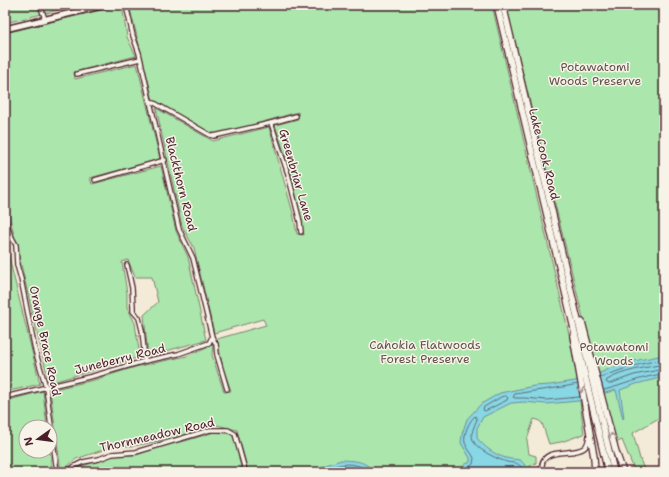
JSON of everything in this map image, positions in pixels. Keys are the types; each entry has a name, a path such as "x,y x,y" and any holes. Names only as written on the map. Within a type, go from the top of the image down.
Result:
{"main road":[{"name":"Lake Cook Road","path":"497,5 572,307"},
{"name":"Lake Cook Road","path":"503,5 572,307"},
{"path":"614,472 597,400 588,375 580,314 572,307 569,315 588,375 623,472"},
{"path":"588,375 584,403 595,472"},
{"path":"597,400 608,472"}],"street":[{"path":"40,5 45,19"},
{"path":"78,5 80,11"},
{"path":"5,29 105,5"},
{"name":"Blackthorn Road","path":"126,5 151,102 179,228 193,258 212,337 216,344 217,355 227,389"},
{"path":"77,74 140,59"},
{"name":"Greenbriar Lane","path":"151,102 214,136 296,116"},
{"name":"Greenbriar Lane","path":"271,123 288,174 301,232"},
{"path":"95,180 164,160"},
{"name":"Orange Brace Road","path":"5,217 10,234 16,245 16,266 21,279 35,350 46,387 57,472"},
{"path":"127,265 132,288 132,307 139,318 142,330 145,361"},
{"name":"Juneberry Road","path":"5,397 178,354 209,343 212,337"},
{"name":"Thornmeadow Road","path":"67,472 74,466 83,462 99,459 112,454 136,452 210,430 231,431 235,434 245,470"},
{"path":"542,472 542,462 544,459 559,452 582,449 587,444 590,436"}],"green space":[{"path":"5,5 79,5 5,23"},
{"path":"122,5 127,37 136,56 74,72 75,79 137,64 160,159 90,178 92,184 161,166 176,231 188,257 206,340 148,356 144,315 158,302 152,277 135,277 128,260 122,262 127,293 127,307 135,323 140,357 49,383 5,197 5,33"},
{"name":"Cahokia Flatwoods Forest Preserve","path":"129,5 492,5 569,334 577,377 584,434 561,442 549,444 542,423 534,419 527,440 529,454 536,456 536,463 530,466 531,472 319,472 320,468 315,472 246,472 248,471 237,430 217,425 183,436 134,446 115,446 76,459 61,472 58,450 58,419 54,419 50,390 94,380 135,367 187,356 213,344 212,355 224,392 231,391 223,368 217,339 266,325 263,319 214,333 194,248 182,226 156,108 213,141 269,127 293,213 297,234 304,235 292,176 275,125 298,119 298,112 214,136 153,100"},
{"name":"Potawatomi Woods Preserve","path":"506,5 664,5 664,415 633,433 645,472 635,472 622,440 615,443"},
{"path":"5,241 40,384 5,392"},
{"path":"43,391 46,419 18,419 18,459 51,459 52,472 5,472 5,401"},
{"path":"214,432 232,434 236,443 242,472 71,472 74,469 115,455 136,455 170,443 185,441"}],"water":[{"path":"664,355 664,377 636,384 620,390 623,419 616,390 578,401 546,404 524,402 511,403 483,417 477,428 477,438 494,453 506,458 522,461 528,472 507,472 504,470 485,472 482,469 476,472 466,472 464,470 464,465 470,462 470,458 461,443 462,434 467,419 481,404 500,393 534,386 575,381 634,361"},
{"path":"341,460 363,463 374,472 315,472 323,466"}],"park label":[{"name":"Potawatomi Woods","path":"614,354"}]}
